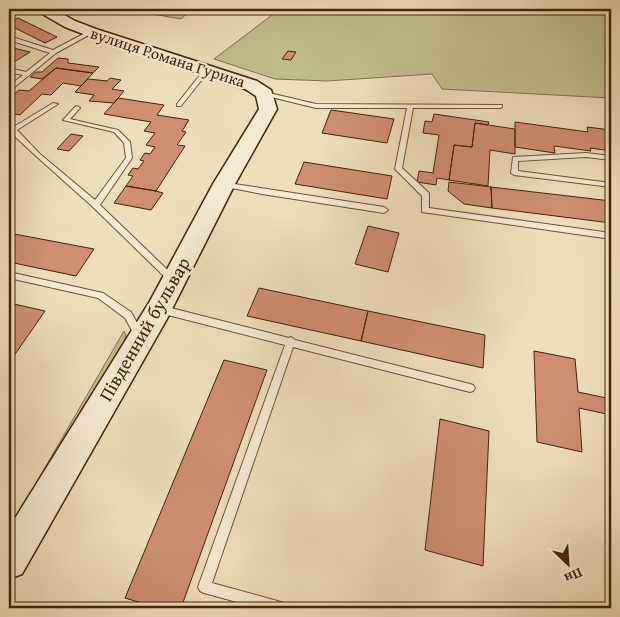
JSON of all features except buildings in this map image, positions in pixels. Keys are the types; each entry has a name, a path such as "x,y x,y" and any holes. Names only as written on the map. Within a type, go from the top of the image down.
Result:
{"main road":[{"name":"вулиця Романа Гурика","path":"44,9 70,24 251,85 265,94"},
{"name":"Південний бульвар","path":"9,561 159,309 224,184 268,108 265,94"}],"lane":[{"path":"9,10 14,9"},
{"path":"9,89 54,52 91,32"},
{"path":"9,38 54,52"},
{"path":"9,70 26,74"},
{"path":"180,105 202,76 209,70"},
{"path":"265,94 316,106 500,106"},
{"path":"54,104 11,129 38,155 96,204 174,281"},
{"path":"410,107 398,168 426,195 425,210 611,236"},
{"path":"77,108 66,120 116,132 127,142 129,158 96,204"},
{"path":"611,158 586,155 515,159 514,173 611,185"},
{"path":"224,184 262,192 384,210"},
{"path":"9,275 100,296 128,315 140,338"},
{"path":"159,309 470,388"},
{"path":"281,608 204,587 291,341"}],"shaded area":[{"path":"123,9 192,9 181,19"},
{"path":"280,9 611,9 611,98 442,89 432,74 327,81 275,79 214,59"},
{"path":"124,331 126,335 124,341 9,543 9,530"}]}
